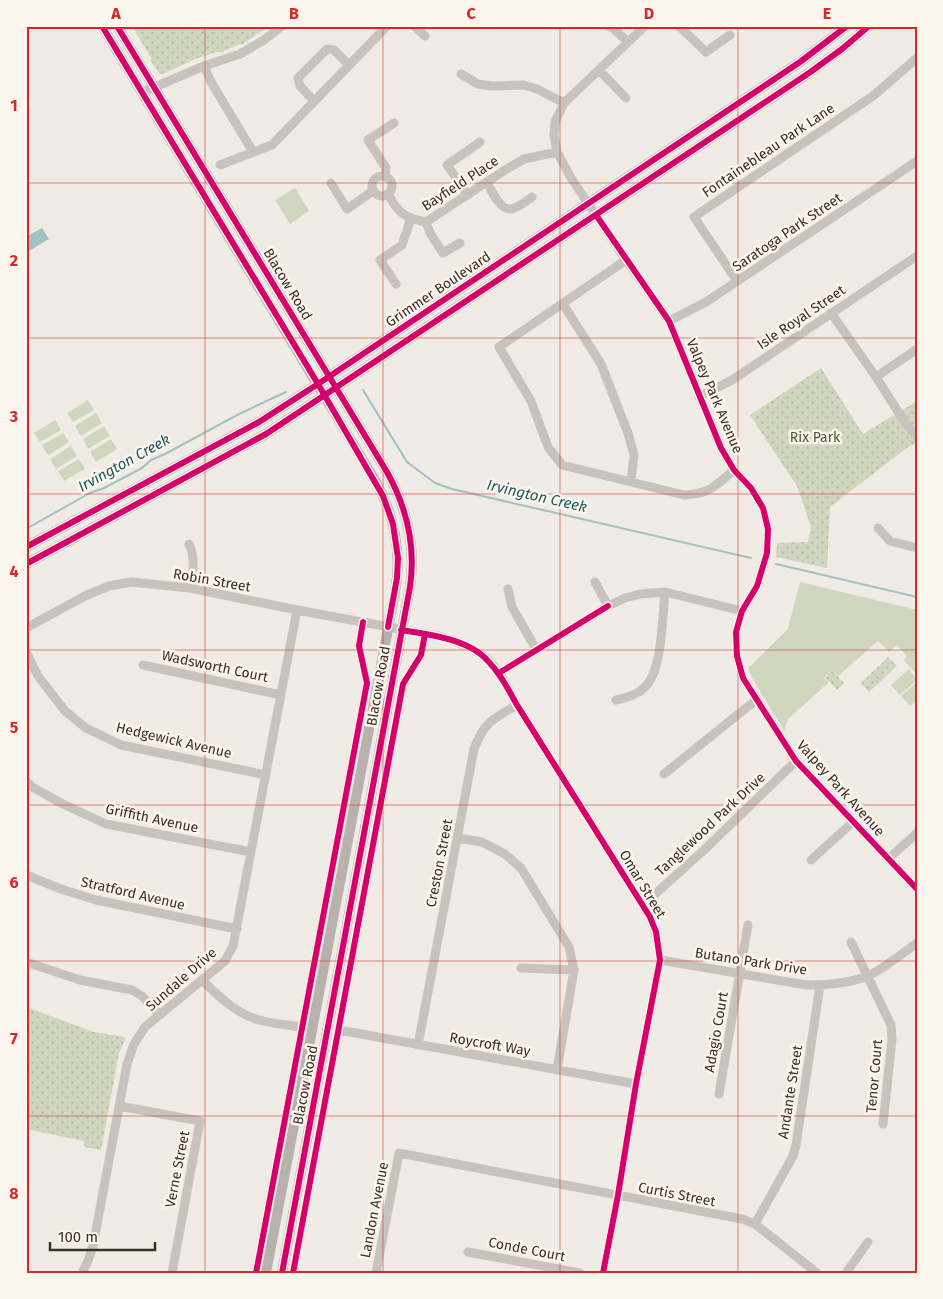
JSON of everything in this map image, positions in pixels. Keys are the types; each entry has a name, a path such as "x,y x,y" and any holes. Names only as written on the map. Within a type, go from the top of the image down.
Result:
{"main road":[{"name":"Blacow Road","path":"102,26 379,488 393,524 397,546 398,570 388,627 266,1273"},
{"name":"Blacow Road","path":"118,26 391,479 401,500 408,522 412,547 412,571 282,1273"},
{"name":"Grimmer Boulevard","path":"26,547 259,422 800,62 847,26"},
{"name":"Grimmer Boulevard","path":"26,564 266,434 809,73 869,26"}],"street":[{"path":"142,92 204,66 240,54 264,40 282,26"},
{"path":"220,165 272,144 387,26"},
{"path":"414,26 425,36"},
{"path":"608,26 614,28 628,42"},
{"name":"Valpey Park Avenue","path":"645,26 564,103 555,122 554,135 557,152 571,178 669,321 721,448 734,470 751,488 763,508 768,529 767,553 757,586 742,611 736,632 737,656 743,678 796,761 917,889"},
{"path":"679,26 706,52 730,35"},
{"path":"314,101 300,86 298,78 327,48 334,50 349,65"},
{"name":"Fontainebleau Park Lane","path":"736,281 694,218 872,96 917,58"},
{"path":"204,66 211,82 253,152"},
{"path":"599,70 626,98"},
{"path":"461,74 478,84 491,86 524,85 564,103"},
{"path":"388,194 378,196 373,191 371,185 374,179 385,176 386,168 368,140 394,123"},
{"path":"468,195 447,165 480,142"},
{"name":"Bayfield Place","path":"385,176 390,179 392,185 388,194 396,209 411,218 426,222 524,160 557,152"},
{"name":"Saratoga Park Street","path":"669,321 706,302 917,161"},
{"path":"487,182 503,206 508,210 513,209 532,197"},
{"path":"331,183 347,209 373,191"},
{"path":"396,284 380,260 402,245 411,218"},
{"path":"426,222 430,233 443,253 460,243"},
{"name":"Isle Royal Street","path":"699,396 732,380 917,256"},
{"path":"626,260 499,347 531,401 548,447 562,465 684,495 700,494 711,490 734,470"},
{"path":"563,304 601,364 628,433 634,455 631,481"},
{"path":"831,313 876,377 904,422 917,437"},
{"path":"876,377 917,349"},
{"path":"878,528 890,541 917,548"},
{"path":"189,544 194,553 194,568 190,588"},
{"name":"Robin Street","path":"26,628 86,596 109,586 131,582 190,588 401,630"},
{"path":"595,582 608,606"},
{"path":"508,588 512,607 536,649"},
{"path":"499,673 608,606 625,598 640,594 665,592 742,611"},
{"path":"616,700 632,696 645,687 654,674 658,662 665,592"},
{"name":"Sundale Drive","path":"82,1273 93,1246 131,1050 145,1028 225,961 234,946 297,610"},
{"name":"Blacow Road","path":"256,1273 367,683 359,646 364,622"},
{"name":"Omar Street","path":"401,630 443,637 464,645 486,658 499,673 517,705 650,917 656,932 660,960 636,1084 618,1195 602,1273"},
{"name":"Blacow Road","path":"293,1273 403,684 421,655 425,634"},
{"name":"Hedgewick Avenue","path":"26,652 38,676 65,711 86,728 101,736 121,745 266,775"},
{"name":"Wadsworth Court","path":"143,665 281,694"},
{"path":"664,774 756,700"},
{"name":"Creston Street","path":"418,1044 474,749 479,733 488,724 517,705"},
{"name":"Tanglewood Park Drive","path":"643,906 796,761"},
{"name":"Griffith Avenue","path":"26,781 32,787 63,804 106,824 251,852"},
{"path":"812,860 853,822"},
{"path":"888,859 917,833"},
{"path":"457,838 482,842 505,854 521,868 568,947 574,970 556,1070"},
{"name":"Stratford Avenue","path":"26,875 96,900 237,929"},
{"name":"Adagio Court","path":"719,1094 748,925"},
{"name":"Tenor Court","path":"852,942 891,1025 892,1039 883,1124"},
{"name":"Butano Park Drive","path":"660,960 806,985 820,985 845,982 868,976 917,943"},
{"path":"26,962 80,980 132,990 142,996 160,1015"},
{"path":"521,968 574,970"},
{"path":"202,980 227,1003 242,1012 261,1021 301,1027"},
{"name":"Andante Street","path":"755,1224 793,1156 796,1145 820,985"},
{"name":"Roycroft Way","path":"339,1030 636,1084"},
{"name":"Verne Street","path":"119,1106 200,1121 172,1273"},
{"name":"Curtis Street","path":"399,1153 742,1219 755,1224 817,1273"},
{"name":"Landon Avenue","path":"376,1273 399,1153"},
{"path":"846,1273 868,1242"},
{"name":"Conde Court","path":"468,1252 580,1273"}],"green space":[{"path":"132,26 270,26 241,45 195,59 160,74 150,60 152,59"},
{"path":"295,188 309,211 290,224 275,200"},
{"name":"Rix Park","path":"821,368 863,434 917,401 917,443 908,447 830,507 827,568 776,557 777,543 808,542 811,527 797,486 750,415"},
{"path":"88,400 94,410 73,422 67,413"},
{"path":"96,413 102,423 81,436 75,426"},
{"path":"55,420 61,430 40,442 34,433"},
{"path":"104,426 110,436 88,449 83,439"},
{"path":"63,433 69,442 48,455 42,445"},
{"path":"111,439 117,449 96,462 90,452"},
{"path":"71,446 77,456 56,469 50,459"},
{"path":"79,459 85,469 64,481 58,471"},
{"path":"800,582 917,610 917,675 904,660 907,656 897,645 889,652 878,641 838,676 831,669 824,678 828,683 788,719 784,731 748,668 788,629"},
{"path":"888,657 897,666 869,692 861,683"},
{"path":"831,669 844,683 837,690 825,678 829,675 827,672"},
{"path":"909,669 917,680 900,695 891,685"},
{"path":"917,682 917,701 910,706 901,696"},
{"path":"26,1007 94,1032 126,1037 119,1053 101,1150 84,1147 84,1141 26,1129"}],"water":[{"path":"42,228 49,239 29,251 26,247 26,237"}],"waterway":[{"name":"Irvington Creek","path":"363,390 407,462 435,483 452,489 751,558"},
{"name":"Irvington Creek","path":"26,529 90,493 104,488 142,468 151,460 286,392"},
{"name":"Irvington Creek","path":"776,564 917,597"}],"cycle path":[{"path":"102,26 318,384 383,496 393,524 398,558 397,578 388,627"},
{"path":"117,26 387,472 405,513 411,542 412,572 410,587 282,1273"},
{"path":"26,547 259,422 800,62 847,26"},
{"path":"26,564 266,434 809,73 869,26"},
{"path":"596,215 669,321 721,448 734,470 751,488 763,508 768,529 767,553 757,586 742,611 736,632 737,656 743,678 796,761 917,889"},
{"path":"499,673 608,606"},
{"path":"256,1273 367,683 359,646 363,622"},
{"path":"401,630 458,642 479,653 492,665 650,917 656,932 660,960 603,1273"},
{"path":"293,1273 403,684 421,655 425,634"}]}
